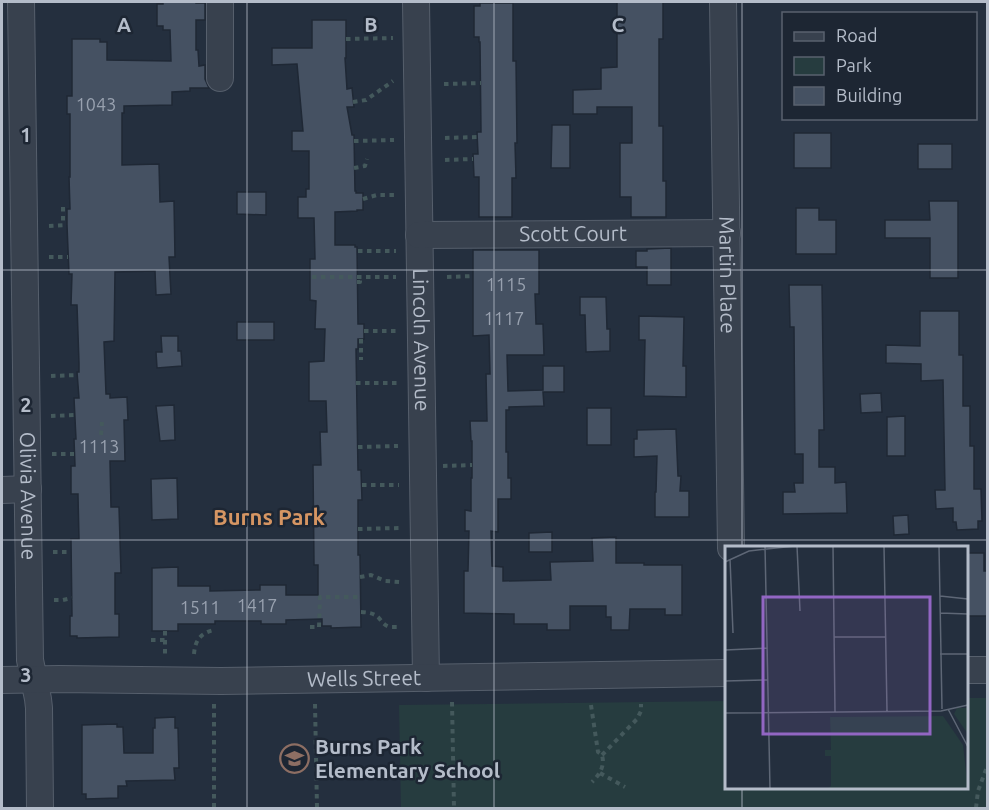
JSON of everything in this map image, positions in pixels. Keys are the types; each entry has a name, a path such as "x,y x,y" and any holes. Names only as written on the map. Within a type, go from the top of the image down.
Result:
{"street":[{"name":"Olivia Avenue","path":"21,2 13,300 27,489 30,660 39,708 40,808"},
{"path":"220,2 220,78"},
{"name":"Lincoln Avenue","path":"416,2 426,678"},
{"name":"Martin Place","path":"723,2 731,546"},
{"name":"Scott Court","path":"419,235 727,234"},
{"path":"2,490 27,489"},
{"path":"968,670 987,669"},
{"name":"Wells Street","path":"2,680 221,681 725,673"}],"path":[{"path":"346,39 393,39"},
{"path":"353,102 366,100 393,81"},
{"path":"444,84 481,84"},
{"path":"445,138 477,137"},
{"path":"354,141 394,140"},
{"path":"355,167 365,166 367,159"},
{"path":"445,160 473,159"},
{"path":"363,199 377,195 395,195"},
{"path":"49,225 65,225 63,207"},
{"path":"358,251 396,251"},
{"path":"49,257 68,257"},
{"path":"357,282 360,282 360,276"},
{"path":"447,277 473,276"},
{"path":"312,277 396,277"},
{"path":"364,331 397,331"},
{"path":"361,339 362,360"},
{"path":"51,376 78,375"},
{"path":"357,383 398,383"},
{"path":"51,416 75,415"},
{"path":"101,435 102,422"},
{"path":"358,447 398,446"},
{"path":"52,454 74,454"},
{"path":"440,466 472,465"},
{"path":"362,485 399,485"},
{"path":"358,529 400,528"},
{"path":"53,552 71,552"},
{"path":"360,578 371,575 385,581 400,582"},
{"path":"310,627 319,627 320,597 362,597"},
{"path":"54,600 72,598"},
{"path":"362,612 379,616 389,627 401,627"},
{"path":"194,654 198,639 213,630 207,624"},
{"path":"165,631 165,665"},
{"path":"152,640 165,640"},
{"path":"453,702 454,808"},
{"path":"315,704 317,808"},
{"path":"602,755 639,715 641,704"},
{"path":"214,705 214,808"},
{"path":"591,705 598,752 602,755 603,764 600,773 592,782"},
{"path":"976,808 978,791 987,764"},
{"path":"600,773 625,787"}],"green space":[{"path":"968,698 987,698 987,808 401,808 399,705 725,701 725,789 968,789"}],"building":[{"path":"163,2 205,3 205,20 196,20 196,50 198,50 199,66 205,65 205,79 209,88 190,88 190,91 172,92 172,105 124,106 124,113 122,113 122,165 159,164 160,202 174,201 175,257 169,257 171,294 156,295 155,271 115,272 114,341 104,342 106,394 110,394 110,398 127,397 128,420 124,420 125,461 110,461 111,507 119,507 121,573 115,573 115,614 119,614 119,637 77,638 77,636 70,636 71,539 79,539 78,494 71,494 71,466 75,466 74,439 76,439 74,398 79,398 77,305 71,305 72,274 69,274 67,225 67,209 70,209 70,114 67,114 67,96 72,96 72,39 100,39 100,42 107,42 107,60 171,61 170,30 163,30 163,26 157,26 157,4 163,4"},
{"path":"617,2 663,2 663,39 659,39 659,126 663,126 663,181 666,181 666,217 631,217 631,197 620,197 620,143 632,143 632,107 597,107 597,114 573,114 573,90 601,89 601,68 617,67"},
{"path":"480,3 513,3 517,143 515,143 516,178 512,178 512,217 479,217 479,177 474,177 473,154 478,154 477,132 481,132 480,42 479,37 474,37 474,6 480,6"},
{"path":"312,20 346,20 347,89 352,88 354,107 347,107 352,135 354,135 355,191 363,193 363,210 335,212 335,245 355,245 357,247 358,324 364,324 364,339 358,339 358,349 356,349 358,470 361,470 362,500 358,500 361,627 331,628 331,626 322,626 322,619 286,620 286,624 261,624 261,621 215,621 215,624 178,624 178,631 152,631 152,568 178,567 178,586 210,586 210,591 260,590 260,585 286,585 286,595 318,595 318,565 314,565 313,465 321,465 320,432 327,432 326,401 309,401 309,362 324,361 325,329 315,329 316,301 310,300 310,259 315,259 314,218 298,218 298,197 306,197 306,189 309,189 309,151 292,151 292,131 303,131 297,64 272,65 272,48 312,48"},
{"path":"552,125 570,125 570,168 551,168"},
{"path":"794,133 831,133 831,168 794,168"},
{"path":"918,144 952,144 952,169 918,169"},
{"path":"237,192 266,192 266,215 237,214"},
{"path":"929,201 958,201 958,278 930,278 930,238 885,238 885,220 930,220"},
{"path":"796,208 819,208 819,220 836,220 836,254 796,254"},
{"path":"671,248 671,285 647,285 647,267 636,267 636,251"},
{"path":"473,250 539,250 539,294 535,294 536,324 543,324 544,355 507,355 508,391 543,390 543,366 564,366 564,392 543,392 544,406 509,407 509,410 506,410 506,452 508,452 508,478 511,478 511,499 498,499 498,532 491,531 492,566 503,567 503,581 551,580 550,562 593,561 592,538 616,537 616,563 682,565 682,615 665,615 665,609 630,609 629,630 611,630 611,617 606,617 606,606 570,606 570,630 547,630 547,624 514,624 514,614 464,613 464,571 468,571 469,531 465,531 465,510 471,511 470,421 487,421 486,374 490,374 489,335 473,336"},
{"path":"789,285 822,285 824,430 819,430 819,467 835,467 835,483 846,482 847,513 783,514 783,492 795,492 794,483 803,483 803,454 795,454 794,327 790,327"},
{"path":"580,297 606,297 610,351 586,352 585,315 580,315"},
{"path":"920,311 959,311 959,355 963,355 963,406 970,406 970,446 974,446 974,489 981,489 982,521 978,521 978,529 957,530 956,522 953,522 953,508 936,509 935,490 945,490 943,380 921,381 921,364 886,363 886,345 920,346"},
{"path":"639,316 684,317 683,366 686,366 686,397 644,396 645,340 639,340"},
{"path":"237,322 274,322 274,340 237,340"},
{"path":"161,336 178,336 178,351 181,351 182,366 157,368 156,352 162,352"},
{"path":"881,393 882,412 861,413 860,394"},
{"path":"174,405 175,440 160,441 156,406"},
{"path":"587,408 611,408 611,445 587,445"},
{"path":"905,416 905,456 887,456 887,417"},
{"path":"676,429 678,476 681,476 680,491 689,491 689,517 655,517 657,456 634,457 634,439 637,439 637,430"},
{"path":"177,478 178,519 152,520 151,479"},
{"path":"908,515 909,534 894,535 893,516"},
{"path":"552,532 552,552 529,552 529,533"},
{"path":"968,553 984,553 984,571 987,571 987,616 968,616"},
{"path":"175,717 175,728 178,728 179,768 174,768 175,780 126,781 127,786 118,786 118,798 86,799 86,794 82,794 82,725 117,724 117,727 123,727 124,753 153,753 155,718"}],"place":[{"name":"Burns Park Elementary School","path":"294,759"}],"district":[{"name":"Burns Park","path":"269,517"}]}
